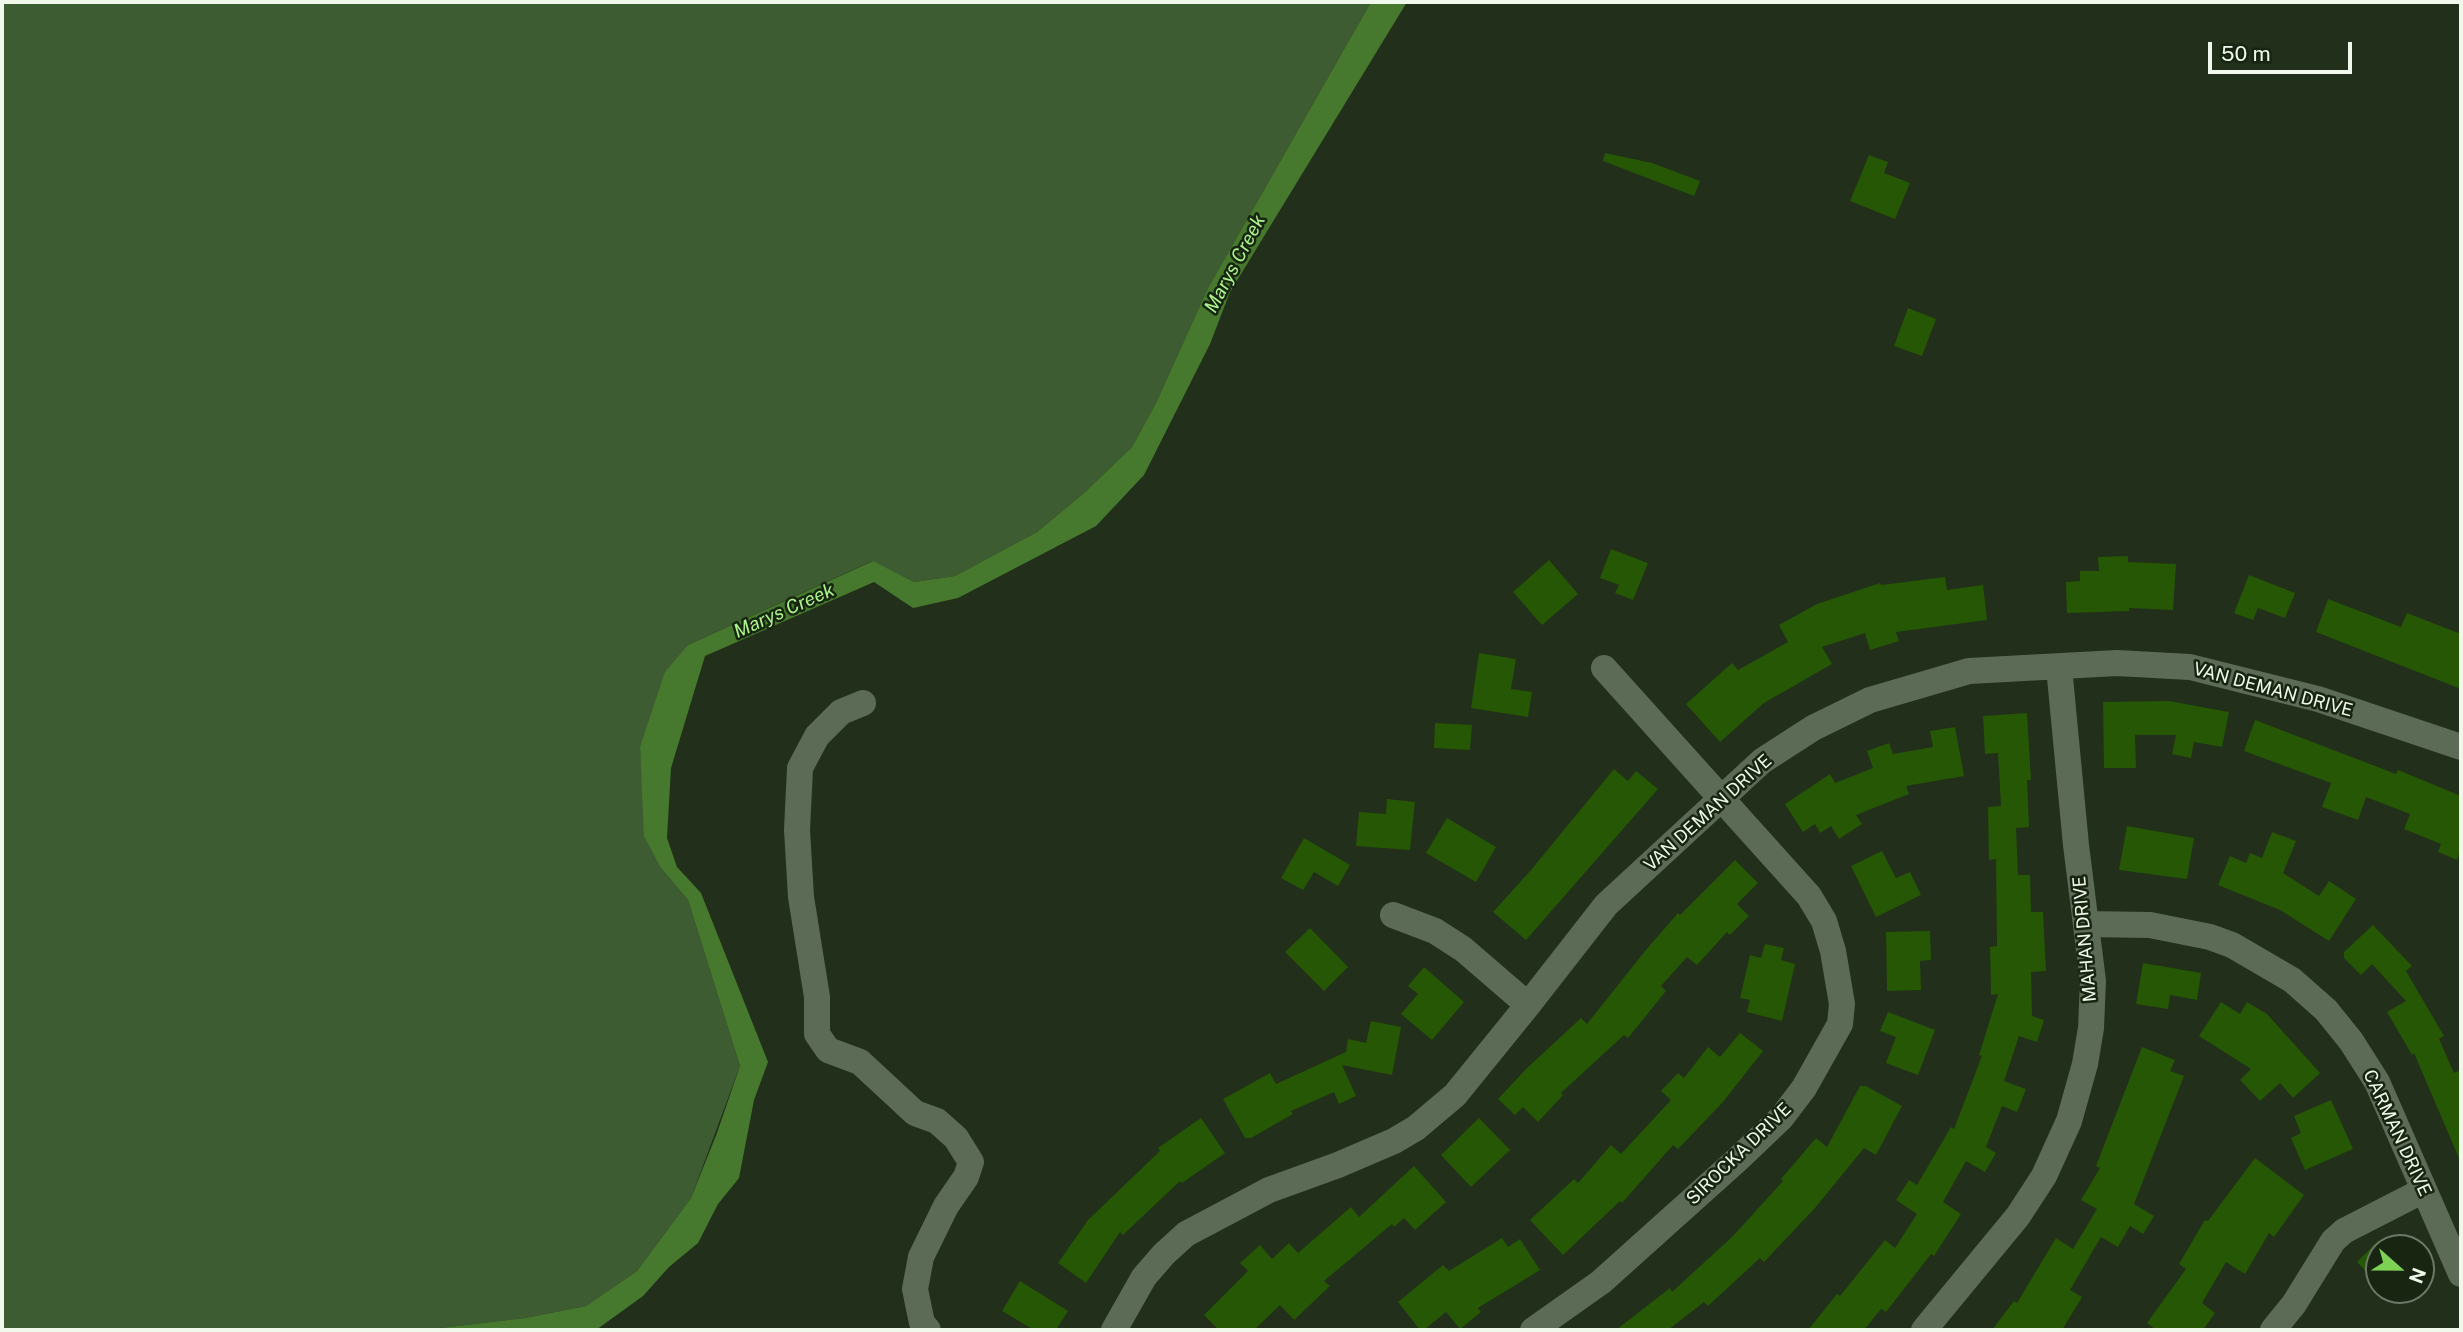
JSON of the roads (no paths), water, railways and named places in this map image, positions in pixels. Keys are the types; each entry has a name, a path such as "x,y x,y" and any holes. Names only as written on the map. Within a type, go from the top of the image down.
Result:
{"street":[{"name":"VAN DEMAN DRIVE","path":"1114,1330 1144,1277 1186,1234 1269,1190 1338,1165 1394,1141 1416,1128 1455,1095 1606,905 1721,797 1772,755 1813,728 1870,700 1969,671 2117,663 2190,667 2318,699 2461,747"},
{"name":"MAHAN DRIVE","path":"1924,1330 2018,1216 2044,1176 2069,1121 2085,1064 2091,1028 2093,981 2059,667"},
{"name":"SIROCKA DRIVE","path":"1533,1330 1601,1282 1738,1160 1782,1117 1804,1088 1840,1024 1842,1004 1833,951 1824,921 1809,895 1604,668"},
{"path":"863,703 841,712 817,736 800,768 797,830 801,897 817,997 817,1034 828,1049 860,1062 915,1112 937,1121 956,1138 971,1162 967,1177 946,1206 921,1257 915,1289 922,1323 928,1330"},
{"path":"1393,915 1436,931 1463,949 1528,1005"},
{"name":"CARMAN DRIVE","path":"2086,924 2150,925 2210,937 2232,945 2292,980 2326,1010 2351,1041 2377,1082 2461,1274"},
{"path":"2273,1330 2294,1304 2333,1241 2344,1231 2424,1190"}],"water":[{"name":"Marys Creek","path":"1371,2 1407,2 1230,292 1210,344 1144,475 1096,526 958,598 913,608 874,582 705,656 671,768 667,838 677,867 701,893 768,1062 754,1100 739,1178 718,1204 698,1243 669,1267 643,1296 596,1330 423,1330 525,1318 586,1306 637,1271 691,1198 717,1133 740,1066 688,900 661,868 644,836 640,747 665,672 688,645 873,561 914,582 955,576 1037,532 1084,493 1132,447 1156,403 1208,288"}]}
